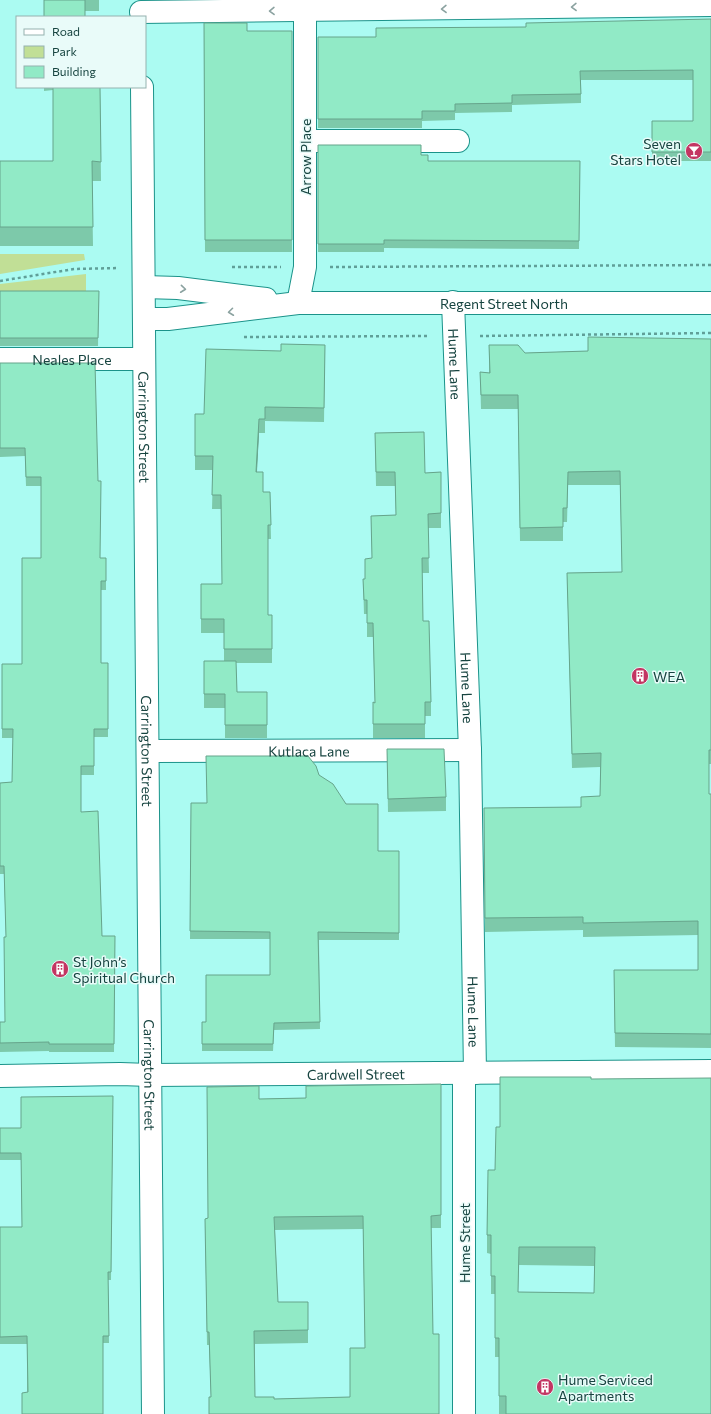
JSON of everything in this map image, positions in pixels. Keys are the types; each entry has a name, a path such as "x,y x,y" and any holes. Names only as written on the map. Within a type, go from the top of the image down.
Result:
{"street":[{"path":"141,10 304,10 711,5"},
{"name":"Arrow Place","path":"298,303 305,267 304,10"},
{"name":"Carrington Street","path":"142,88 153,1414"},
{"path":"304,141 458,140"},
{"name":"Regent Street North","path":"144,286 178,288 298,303"},
{"name":"Hume Lane","path":"453,302 470,750 469,1073"},
{"name":"Regent Street North","path":"144,319 168,320 298,303 711,303"},
{"name":"Neales Place","path":"0,359 144,359"},
{"name":"Kutlaca Lane","path":"148,751 470,750"},
{"name":"Cardwell Street","path":"0,1076 711,1071"},
{"name":"Hume Street","path":"464,1414 469,1073"}],"path":[{"path":"226,267 711,265"},
{"path":"0,281 74,269 106,268"}],"green space":[{"path":"0,254 84,254 85,260 0,274"},
{"path":"86,274 86,298 0,298 0,284"}],"building":[{"path":"44,0 85,0 85,16 44,16"},
{"path":"711,19 711,152 652,152 652,121 693,121 693,70 580,71 581,94 512,95 512,103 455,104 455,111 422,111 422,119 318,119 318,37 376,37 376,28 526,27 526,23"},
{"path":"204,23 247,23 247,31 292,31 292,240 205,240"},
{"path":"53,88 100,88 101,162 92,161 93,227 0,227 0,161 53,161"},
{"path":"318,145 421,145 421,155 428,155 428,161 580,161 579,241 384,240 384,244 318,244"},
{"path":"0,291 99,291 98,338 0,338"},
{"path":"588,337 711,339 711,750 709,750 709,794 711,794 711,1034 615,1033 614,970 698,970 698,921 583,923 583,917 485,918 484,808 581,807 581,797 600,796 601,753 572,754 567,573 622,572 620,471 568,472 567,508 563,508 563,527 520,528 518,395 481,395 480,372 490,373 489,345 518,345 525,353 588,351"},
{"path":"281,344 325,345 324,408 265,407 265,419 259,419 256,472 263,472 263,492 270,492 271,525 268,525 268,615 272,615 272,649 224,649 224,619 201,619 201,584 222,584 221,495 212,495 213,456 195,456 195,414 204,414 206,349 281,351"},
{"path":"0,363 95,363 98,481 101,481 100,558 106,558 106,581 101,581 101,663 108,663 108,729 94,729 94,766 81,766 81,812 98,811 102,936 115,936 114,1044 49,1044 49,1042 0,1043 0,1022 5,1022 4,937 6,937 4,866 0,866 0,783 12,782 13,729 2,729 2,664 22,664 22,558 41,558 41,477 26,477 25,448 0,448"},
{"path":"424,432 425,473 441,472 441,513 428,514 429,558 422,558 423,621 429,621 431,702 425,702 425,724 373,724 373,702 375,703 373,623 367,623 367,600 364,600 363,579 365,579 365,559 372,558 371,516 396,515 395,472 376,472 375,433"},
{"path":"204,661 236,661 237,692 267,692 267,725 225,725 225,694 204,694"},
{"path":"387,749 444,749 446,797 388,799"},
{"path":"206,756 308,756 316,766 319,775 333,784 346,804 378,804 378,851 399,851 399,933 318,932 320,1022 274,1023 273,1044 202,1044 202,1022 206,1022 206,975 270,975 270,932 190,931 191,803 207,803"},
{"path":"500,1077 591,1077 591,1079 711,1078 711,1414 506,1414 506,1396 499,1396 499,1338 495,1338 495,1276 491,1276 491,1235 487,1235 488,1170 495,1170 496,1127 500,1127","holes":["519,1247 595,1247 594,1293 518,1292"]},
{"path":"441,1084 441,1215 431,1216 433,1334 439,1334 439,1414 209,1414 209,1397 211,1397 209,1332 207,1332 205,1219 208,1218 207,1087 259,1086 259,1099 306,1098 306,1086","holes":["363,1216 365,1348 350,1348 350,1397 274,1399 274,1397 255,1397 254,1331 308,1330 308,1302 278,1302 274,1217"]},
{"path":"113,1096 111,1272 108,1272 109,1336 103,1336 103,1414 22,1414 22,1393 28,1392 27,1336 0,1337 0,1227 22,1227 21,1153 0,1153 0,1128 21,1128 21,1097"}],"place":[{"name":"Seven Stars Hotel","path":"694,151"},
{"name":"WEA","path":"640,676"},
{"name":"St John’s Spiritual Church","path":"60,969"},
{"name":"Hume Serviced Apartments","path":"545,1387"}]}
